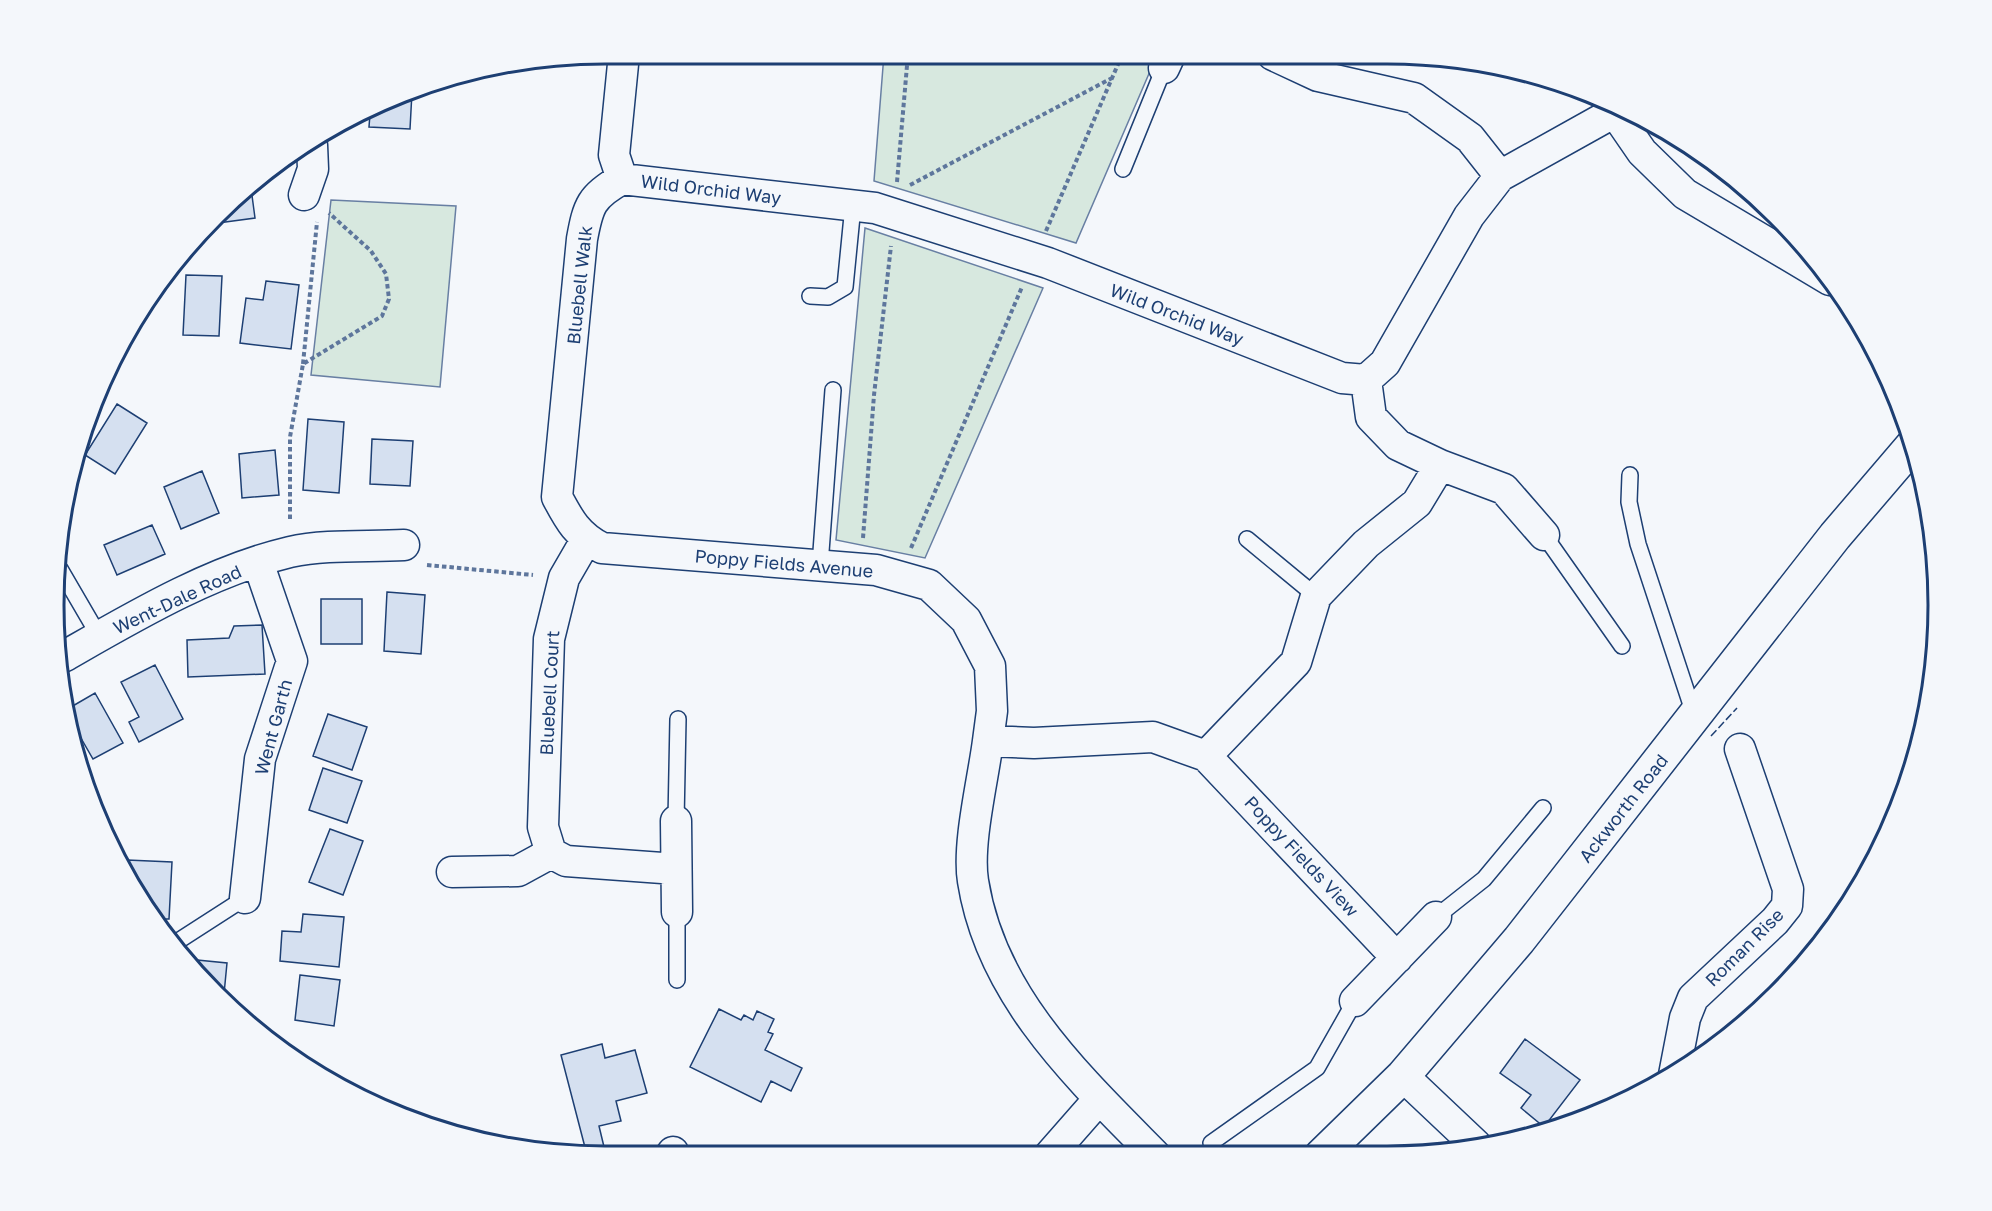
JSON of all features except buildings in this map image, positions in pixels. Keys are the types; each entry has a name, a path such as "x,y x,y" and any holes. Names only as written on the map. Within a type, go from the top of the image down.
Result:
{"highway":[{"name":"Ackworth Road","path":"1330,1146 1403,1076 1519,940 1835,536 1906,454"}],"street":[{"path":"622,178 614,155 623,64"},
{"path":"1292,64 1318,76 1414,98 1470,138 1500,176"},
{"path":"1544,536 1504,489 1440,465 1398,445 1371,417 1366,380 1385,363 1469,216 1500,176 1608,112"},
{"path":"1616,116 1642,152 1685,194 1809,267"},
{"path":"312,151 312,200"},
{"name":"Wild Orchid Way","path":"622,178 853,206 875,208 895,203 1342,378 1366,380"},
{"name":"Bluebell Walk","path":"586,540 574,528 557,497 582,239 588,210 599,192 622,178"},
{"path":"988,741 1034,743 1153,737 1206,756 1296,662 1316,596 1366,544 1417,503 1440,465"},
{"name":"Poppy Fields Avenue","path":"586,540 602,548 861,568 929,585 966,620 990,666 992,711 975,823 973,879 991,949 1034,1025 1100,1099 1146,1146"},
{"name":"Bluebell Court","path":"551,853 543,827 549,639 564,578 586,540"},
{"name":"Went-Dale Road","path":"67,655 207,581 258,562 291,552 404,546"},
{"name":"Went Garth","path":"245,898 260,759 292,661 258,562"},
{"name":"Roman Rise","path":"1677,1062 1685,1018 1693,998 1775,921 1786,906 1788,889 1740,749"},
{"name":"Poppy Fields View","path":"1206,756 1397,958"},
{"path":"676,821 677,912"},
{"path":"452,872 518,871 551,853 566,861 676,869"},
{"path":"1355,1001 1436,917"},
{"path":"1403,1076 1470,1140"},
{"path":"1057,1146 1100,1099"}],"lane":[{"path":"1123,169 1166,64"},
{"path":"810,296 828,297 845,287 853,206"},
{"path":"820,565 833,390"},
{"path":"1630,475 1629,502 1638,544 1695,716"},
{"path":"1544,536 1622,646"},
{"path":"1247,539 1316,596"},
{"path":"66,578 99,636"},
{"path":"676,821 678,718"},
{"path":"1436,917 1484,879 1543,808"},
{"path":"180,940 245,898"},
{"path":"677,912 677,980"},
{"path":"1211,1143 1317,1068 1355,1001"}],"path":[{"path":"861,568 874,395 907,64"},
{"path":"899,576 1118,64"},
{"path":"895,203 1112,78"},
{"path":"303,364 382,316 389,299 386,274 372,251 340,220 312,200"},
{"path":"291,552 290,437 303,364 312,200"},
{"path":"404,546 424,564 564,578"}],"shaded area":[{"path":"883,64 1153,64 1076,243 874,181"},
{"path":"331,200 456,206 440,387 311,375"},
{"path":"865,228 1043,288 925,558 836,540"}],"fence":[{"path":"1711,736 1737,708"}]}
